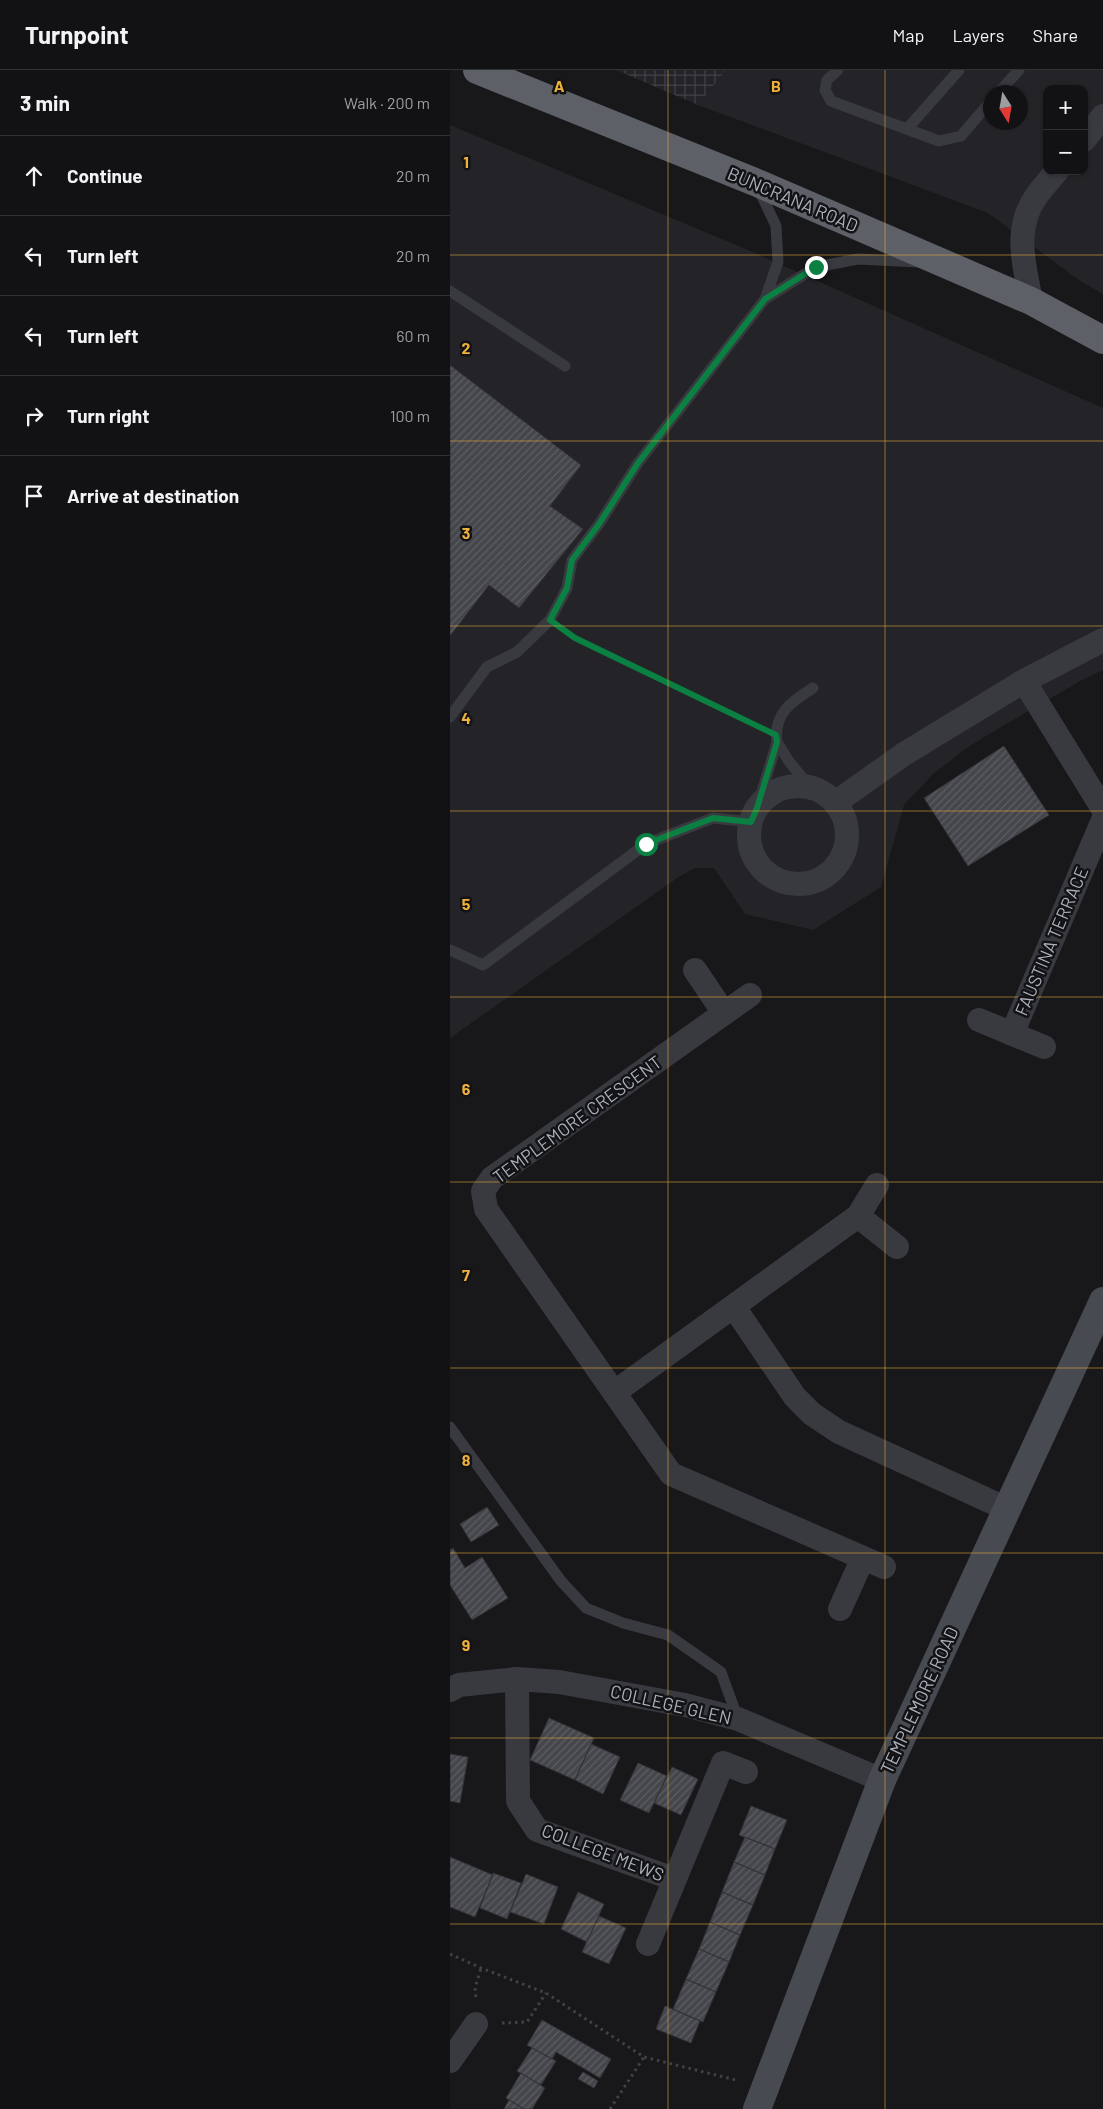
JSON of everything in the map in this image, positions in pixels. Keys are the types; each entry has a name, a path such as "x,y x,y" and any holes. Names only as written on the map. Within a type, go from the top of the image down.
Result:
{"highway":[{"name":"BUNCRANA ROAD","path":"477,70 755,182 1030,301 1103,340"}],"main road":[{"name":"TEMPLEMORE ROAD","path":"761,2098 882,1780 1103,1301"}],"street":[{"path":"1030,301 1020,245 1022,226 1036,196 1054,175"},
{"path":"836,803 904,754 1024,681 1103,640"},
{"path":"1024,681 1103,809"},
{"path":"795,786 810,787 824,793 836,803 844,818 847,834 845,850 836,865 824,876 809,882 792,883 776,878 762,868 753,855 749,838 754,815 767,797 780,789 795,786"},
{"name":"FAUSTINA TERRACE","path":"1012,1034 1103,820"},
{"path":"695,970 724,1014"},
{"name":"TEMPLEMORE CRESCENT","path":"750,995 492,1178 483,1191 486,1209 671,1474 873,1562 840,1609"},
{"name":"FAUSTINA TERRACE","path":"979,1020 1044,1047"},
{"path":"615,1392 858,1216 877,1185"},
{"path":"858,1216 897,1247"},
{"path":"734,1307 795,1398 812,1414 838,1432 1007,1509"},
{"name":"COLLEGE GLEN","path":"450,1690 459,1685 517,1679 559,1682 622,1692 738,1719 882,1780"},
{"name":"COLLEGE MEWS","path":"517,1679 518,1801 537,1830 674,1879"},
{"name":"COLLEGE MEWS","path":"648,1944 723,1764 746,1772"},
{"path":"450,2061 476,2024"}],"lane":[{"path":"838,70 827,80 825,90 831,101 939,141 961,136 983,110"},
{"path":"907,129 959,70"},
{"path":"1005,85 1019,70"},
{"path":"450,717 487,666 517,652 550,620 567,588 572,560 599,524 638,463 765,299 778,262 776,226 755,182"},
{"path":"765,299 816,267 850,260 940,263"},
{"path":"450,291 565,366"},
{"path":"450,950 483,965 646,844 713,818 754,815 777,739 780,719 791,701 813,688"},
{"path":"777,739 788,760 810,787"},
{"path":"450,1427 561,1581 586,1608 623,1623 668,1636 721,1672 738,1719"}],"path":[{"path":"550,620 575,638 777,739"},
{"path":"450,1954 546,1993 644,2056 761,2098"},
{"path":"527,2022 546,1993"},
{"path":"610,2109 644,2056"}],"shaded area":[{"path":"616,70 726,70 698,105"},
{"path":"726,70 1103,70 1103,294 1080,281 988,213 698,105"},
{"path":"450,125 748,250 1103,408 1103,670 1084,679 968,747 933,774 904,805 881,887 813,930 745,914 714,868 695,868 680,876 450,1038"}],"building":[{"path":"450,365 581,465 550,506 583,529 519,608 489,585 450,636"},
{"path":"1004,746 1049,815 968,866 924,798"},
{"path":"487,1507 499,1525 471,1542 460,1524"},
{"path":"453,1548 465,1568 482,1557 508,1598 472,1620 450,1585 450,1550"},
{"path":"549,1718 594,1738 575,1780 530,1760"},
{"path":"591,1744 620,1757 603,1794 575,1780"},
{"path":"450,1754 468,1757 460,1803 450,1801"},
{"path":"638,1763 667,1776 649,1813 620,1800"},
{"path":"672,1767 698,1779 681,1815 654,1803"},
{"path":"751,1806 787,1820 775,1849 739,1835"},
{"path":"745,1837 775,1849 765,1875 734,1862"},
{"path":"450,1857 493,1875 475,1917 450,1907"},
{"path":"734,1862 765,1875 753,1905 722,1892"},
{"path":"493,1873 521,1883 507,1919 480,1908"},
{"path":"526,1874 558,1887 544,1924 510,1912"},
{"path":"578,1892 604,1904 587,1942 561,1929"},
{"path":"722,1892 753,1905 740,1935 710,1922"},
{"path":"599,1916 626,1928 609,1964 582,1952"},
{"path":"710,1922 740,1935 729,1962 699,1949"},
{"path":"699,1949 729,1962 716,1992 686,1979"},
{"path":"686,1979 716,1992 703,2022 673,2009"},
{"path":"665,2006 700,2021 691,2043 656,2029"},
{"path":"542,2020 611,2059 600,2078 556,2052 552,2059 527,2045"},
{"path":"532,2048 556,2061 541,2085 517,2071"},
{"path":"583,2072 598,2081 594,2088 578,2079"},
{"path":"521,2073 545,2088 532,2109 524,2109 506,2098"},
{"path":"509,2100 524,2109 504,2109"}],"route":[{"path":"646,844 713,818 751,822 777,742 776,735 720,710 575,638 550,620 567,588 572,560 599,524 638,463 765,299 816,267"}]}
